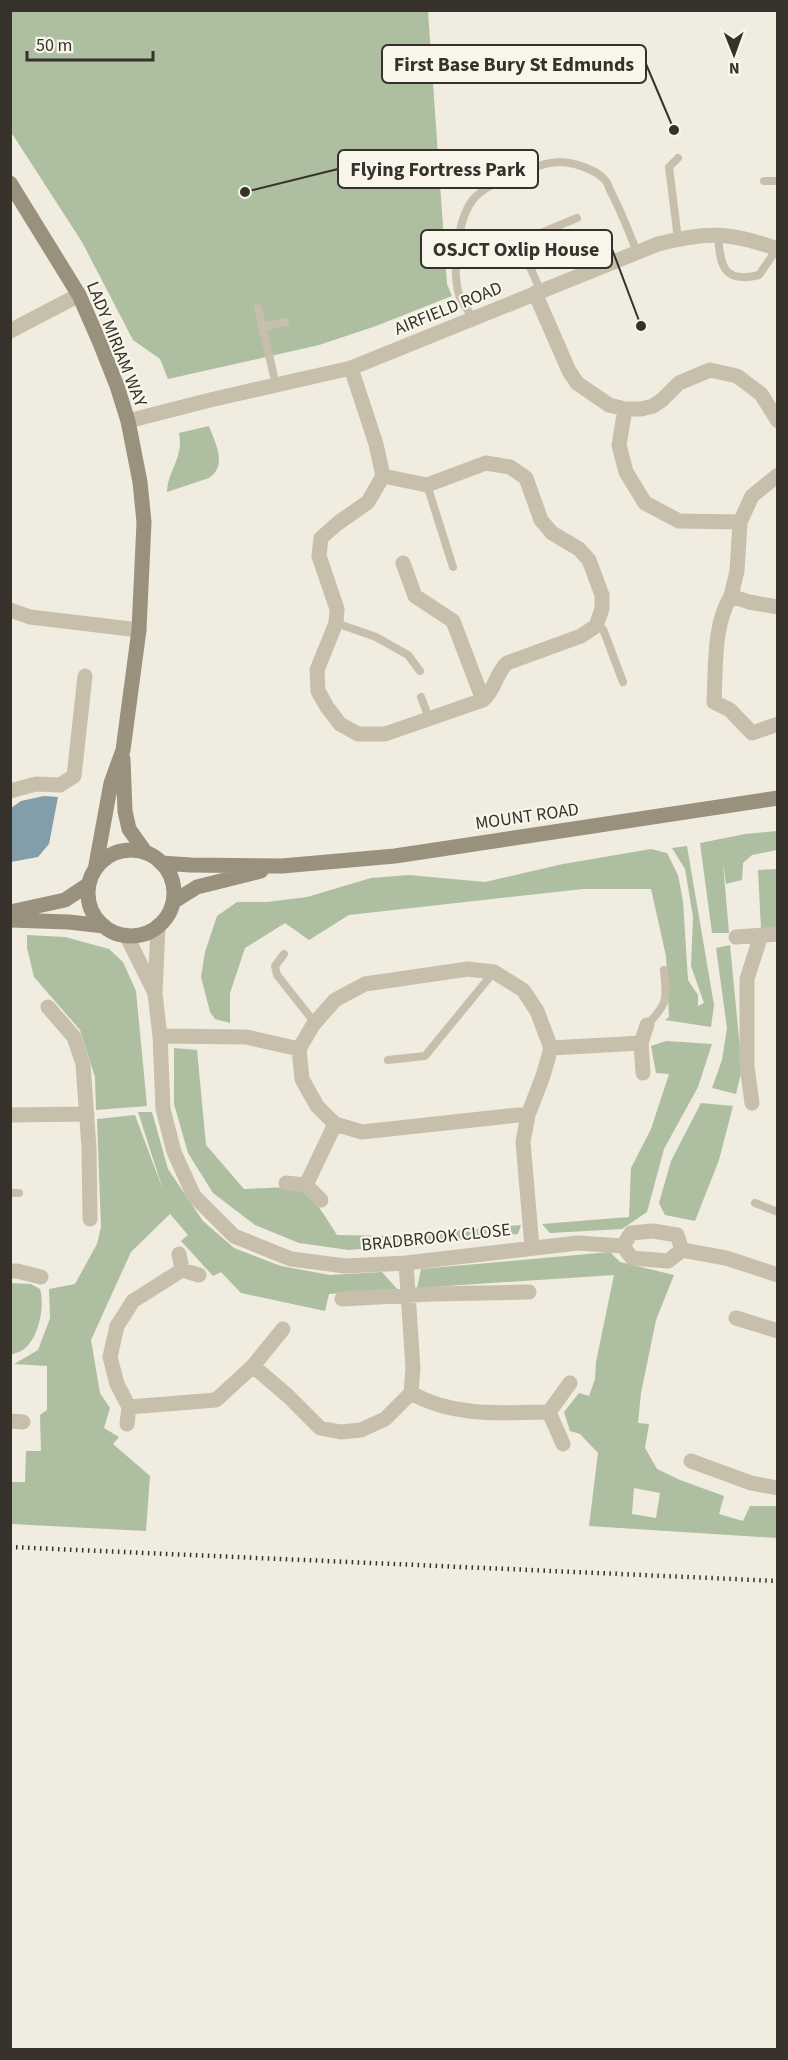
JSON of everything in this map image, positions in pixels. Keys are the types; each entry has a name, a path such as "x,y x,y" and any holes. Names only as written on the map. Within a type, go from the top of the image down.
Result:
{"street":[{"name":"LADY MIRIAM WAY","path":"10,183 79,295 117,386 128,421 140,482 144,522 140,630 123,750 125,811 129,829 146,853"},
{"name":"AIRFIELD ROAD","path":"128,421 351,368 637,252 678,239 718,235 744,238 777,249"},
{"path":"538,292 569,371 592,394 609,405 625,409 652,406 662,400 679,383 710,370 737,376 761,394 777,421"},
{"path":"10,331 79,295"},
{"path":"351,368 376,444 383,476 368,502 321,538 320,556 337,609 336,623 317,670 318,691 340,724 358,734 385,734 483,700 489,694 502,667 507,663 581,636 596,626 602,609 602,595 589,560 579,549 552,533 541,520 526,478 510,467 486,463 427,485 383,476"},
{"path":"625,409 619,445 626,472 645,503 679,521 740,522"},
{"path":"777,475 752,496 740,522 737,571 731,596 724,607 718,645 714,702 730,710 752,733 777,724"},
{"path":"403,563 415,596 453,621 483,700"},
{"path":"731,596 777,607"},
{"path":"10,610 30,617 140,630"},
{"path":"10,791 36,784 60,785 74,776 86,676"},
{"name":"LADY MIRIAM WAY","path":"92,877 111,783 123,750"},
{"name":"MOUNT ROAD","path":"161,863 282,866 395,856 777,798"},
{"path":"10,912 65,900 92,877 102,861 123,851 134,850 146,853 161,863 170,874 174,888 173,902 168,915 158,926 148,932 126,935 115,932 104,926 94,914 89,900 92,877"},
{"name":"MOUNT ROAD","path":"173,902 197,887 282,866"},
{"path":"10,920 104,926"},
{"name":"BRADBROOK CLOSE","path":"158,926 155,994 164,1109 174,1152 194,1196 234,1236 291,1259 345,1266 406,1263 578,1243 623,1246 632,1258 652,1261 668,1262 682,1250"},
{"path":"736,937 777,934"},
{"name":"BRADBROOK CLOSE","path":"126,935 155,994"},
{"path":"752,1103 747,1067 747,979 761,935"},
{"path":"528,1115 518,1114 362,1132 335,1124 317,1106 302,1080 299,1049 315,1023 336,1000 365,984 468,969 494,972 523,990 537,1011 551,1048 528,1115 523,1142 532,1247"},
{"path":"48,1007 74,1037 85,1079 90,1219"},
{"path":"643,1073 641,1043 647,1025"},
{"path":"160,1036 246,1037 299,1049"},
{"path":"551,1048 641,1043"},
{"path":"10,1115 87,1114"},
{"path":"306,1185 335,1124"},
{"path":"286,1183 306,1185 321,1200"},
{"path":"623,1246 632,1233 653,1231 677,1235 682,1250 726,1258 777,1275"},
{"path":"179,1254 182,1270"},
{"path":"253,1366 288,1395 321,1428 341,1432 361,1430 385,1419 411,1393 413,1368 406,1263"},
{"path":"127,1424 129,1407 117,1384 110,1357 117,1326 133,1301 182,1270 199,1275"},
{"path":"10,1272 17,1271 41,1277"},
{"path":"342,1299 529,1292"},
{"path":"736,1318 777,1331"},
{"path":"129,1407 216,1400 253,1366 283,1329"},
{"path":"549,1412 570,1383"},
{"path":"411,1393 427,1402 462,1411 549,1412"},
{"path":"549,1412 562,1444"},
{"path":"691,1461 751,1483 777,1488"}],"lane":[{"path":"678,158 669,167 678,239"},
{"path":"473,319 460,297 456,278 458,245 464,213 473,199 496,182 539,165 561,162 588,169 605,180 637,252"},
{"path":"764,181 777,181"},
{"path":"538,292 519,242 576,218"},
{"path":"718,235 723,269 732,276 746,278 759,275 777,249"},
{"path":"258,308 276,385"},
{"path":"262,327 285,322"},
{"path":"427,485 453,567"},
{"path":"336,623 376,637 408,655 420,671"},
{"path":"596,626 603,629 623,682"},
{"path":"421,697 429,718"},
{"path":"284,954 275,966 277,975 315,1023"},
{"path":"647,1025 660,1011 665,1001 664,970"},
{"path":"388,1060 425,1056 494,972"},
{"path":"755,1203 777,1212"}],"green space":[{"path":"11,11 428,11 447,284 452,296 376,326 319,345 168,379 160,359 133,340 82,242 11,132"},
{"path":"209,426 217,446 219,460 215,473 209,478 167,492 178,457 179,433"},
{"path":"777,831 777,850 752,855 743,863 742,880 726,884 723,863 729,933 712,933 700,843 745,834"},
{"path":"687,846 714,1005 711,1027 665,1020 669,1017 666,956 651,889 583,889 349,915 309,940 285,923 245,948 230,993 230,1023 215,1019 210,1012 201,977 205,952 217,916 237,902 267,902 307,897 371,878 409,875 485,882 563,864 651,849 667,853 678,875 683,901 688,980 698,995 698,1006 704,1003 691,966 693,917 685,869 672,848"},
{"path":"777,869 777,928 761,929 758,870"},
{"path":"27,935 65,937 109,949 123,962 136,991 147,1106 96,1110 95,1077 80,1030 34,977 27,948"},
{"path":"730,945 742,1069 736,1094 712,1088 722,1060 727,1028 716,948"},
{"path":"666,1041 712,1044 698,1087 664,1149 647,1212 622,1229 550,1233 542,1224 629,1217 631,1168 651,1129 669,1074 656,1073 651,1046"},
{"path":"174,1048 197,1050 206,1145 244,1189 282,1187 302,1190 316,1204 337,1235 393,1236 521,1225 518,1234 349,1250 299,1243 255,1225 213,1193 188,1153 174,1104"},
{"path":"701,1103 733,1106 719,1160 695,1221 665,1215 659,1203 671,1161"},
{"path":"138,1112 152,1112 168,1169 203,1221 234,1248 281,1266 330,1275 382,1272 398,1290 329,1294 325,1311 241,1293 221,1272 213,1276 181,1241 188,1235 170,1214 131,1252 91,1340 100,1393 110,1408 104,1428 119,1437 113,1444 150,1476 146,1531 11,1524 10,1482 25,1482 26,1451 41,1451 40,1415 47,1410 47,1366 14,1364 38,1350 50,1318 49,1289 75,1284 97,1244 101,1227 97,1119 135,1115 163,1190"},
{"path":"610,1252 620,1262 674,1275 656,1320 641,1393 638,1423 649,1424 645,1448 657,1469 724,1496 719,1514 743,1521 750,1506 777,1506 777,1538 589,1526 598,1453 580,1434 570,1431 564,1412 579,1393 589,1396 595,1379 596,1362 614,1275 417,1288 421,1269","holes":["634,1488 660,1493 656,1518 632,1514"]},
{"path":"10,1283 31,1284 40,1289 42,1304 40,1321 34,1337 23,1350 11,1355"}],"water":[{"path":"44,796 58,797 49,844 38,857 11,862 11,808 21,801"}],"railway":[{"path":"10,1547 778,1581"}],"place":[{"name":"First Base Bury St Edmunds","path":"674,130"},
{"name":"Flying Fortress Park","path":"245,192"},
{"name":"OSJCT Oxlip House","path":"641,326"}]}
